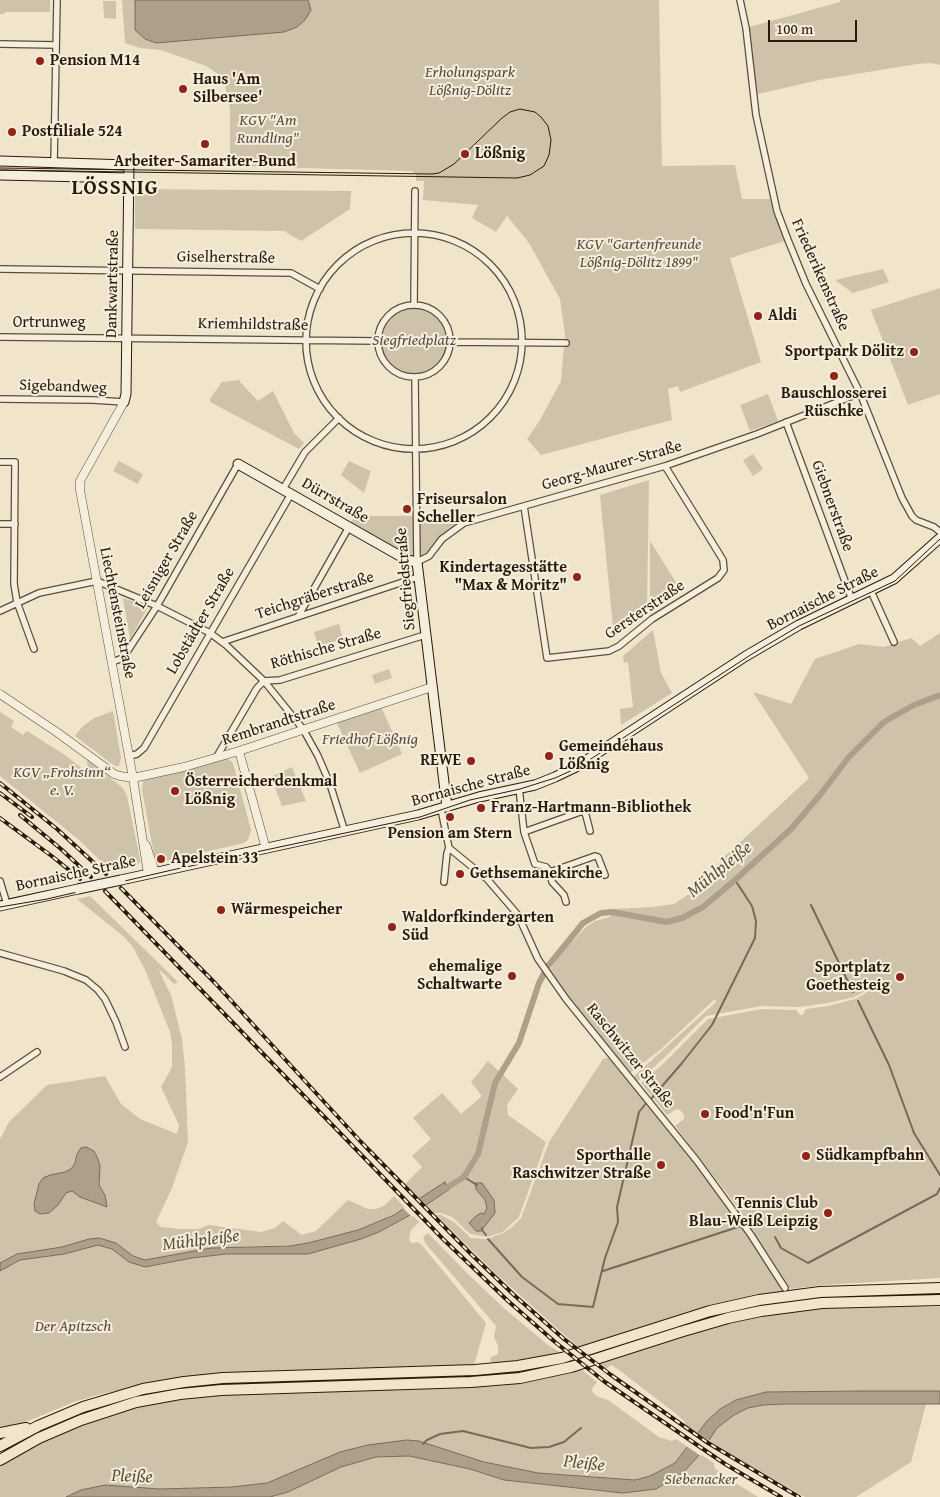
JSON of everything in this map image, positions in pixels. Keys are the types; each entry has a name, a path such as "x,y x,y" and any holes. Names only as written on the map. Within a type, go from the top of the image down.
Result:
{"highway":[{"path":"904,1289 940,1282"},
{"path":"0,1446 68,1412 103,1400 184,1382 223,1378 475,1370 518,1366 562,1358 702,1313 788,1295 820,1292 940,1288"},
{"path":"0,1460 39,1438 81,1420 118,1407 157,1398 221,1390 471,1382 520,1378 571,1367 680,1332 728,1318 761,1311 822,1303 940,1300"},
{"path":"0,1433 38,1426"}],"main road":[{"path":"0,161 54,163"},
{"name":"Dankwartstraße","path":"54,163 129,165 126,394 124,402"},
{"path":"0,175 129,178"},
{"name":"Dürrstraße","path":"238,464 407,560 417,562"},
{"name":"Bornaische Straße","path":"4,905 344,832 447,807 479,796 540,783 576,767 746,656 799,625 894,579 940,538"},
{"name":"Siegfriedstraße","path":"417,562 425,635 444,777 446,780 447,807"}],"street":[{"path":"54,163 57,0"},
{"name":"Friederikenstraße","path":"740,0 746,28 756,115 777,211 806,284 860,393 902,498 916,520 934,527 940,532"},
{"path":"0,44 56,45"},
{"path":"414,305 415,191"},
{"path":"414,233 433,235 456,242 470,249 490,265 502,279 513,299 519,319 522,343 519,364 513,383 503,402 490,418 472,432 454,441 435,447 415,449 392,447 375,442 353,430 338,418 315,384 309,364 306,340 310,314 320,289 338,265 360,248 387,236 414,233"},
{"name":"Giselherstraße","path":"0,269 291,273 320,289"},
{"path":"414,305 429,309 440,317 448,330 450,342 446,357 438,368 428,374 415,377 400,374 388,365 381,356 378,340 382,326 389,316 398,309 414,305"},
{"name":"Ortrunweg","path":"0,337 127,338"},
{"name":"Kriemhildstraße","path":"127,338 378,340"},
{"path":"450,342 566,343"},
{"name":"Siegfriedstraße","path":"415,377 417,562"},
{"name":"Georg-Maurer-Straße","path":"417,562 429,556 450,532 464,524 665,466 757,434 860,393"},
{"name":"Sigebandweg","path":"0,399 124,402"},
{"name":"Liechtensteinstraße","path":"124,402 80,481 80,490 143,839 151,873"},
{"name":"Lobstädter Straße","path":"129,756 137,754 144,748 210,633 287,491 305,452 338,418"},
{"name":"Giebnerstraße","path":"786,422 852,600"},
{"path":"0,462 15,462 14,584 17,602 34,649"},
{"name":"Leisniger Straße","path":"112,662 123,658 157,606 238,464"},
{"name":"Gersterstraße","path":"524,506 547,658 609,651 619,646 652,619 718,578 724,570 724,560 665,466"},
{"path":"0,524 15,524"},
{"path":"299,615 349,527"},
{"name":"Teichgräberstraße","path":"222,642 418,576"},
{"path":"0,611 39,593 96,581 157,606 210,633 264,681 303,729 330,784 344,832"},
{"path":"871,591 894,642"},
{"name":"Röthische Straße","path":"216,758 257,688 264,681 280,680 425,635"},
{"name":"Rembrandtstraße","path":"133,778 184,767 239,751 432,687"},
{"path":"0,694 114,774 133,778"},
{"path":"239,751 266,849"},
{"path":"519,788 524,832 535,864 546,867 550,872 552,882 564,895 566,902"},
{"path":"444,882 449,848 447,807"},
{"path":"524,832 580,812 585,812 590,830"},
{"name":"Raschwitzer Straße","path":"449,848 487,879 507,902 521,922 541,964 566,999 731,1206 785,1288"},
{"path":"550,872 595,856 598,857 606,875"},
{"name":"Bornaische Straße","path":"0,882 4,905"},
{"path":"0,954 64,971 86,980 105,999 125,1046"},
{"path":"0,1077 37,1052"}],"green space":[{"path":"0,0 50,0 50,12 5,12 0,14"},
{"path":"122,0 659,0 662,166 735,165 742,199 774,199 788,240 730,258 761,362 680,392 678,386 668,389 672,420 541,455 527,439 540,420 561,381 565,335 560,299 529,243 507,216 496,232 472,218 478,205 423,200 424,181 416,181 416,174 412,171 230,166 230,108 223,77 206,66 161,50 140,48 125,43"},
{"path":"840,0 940,0 940,65 931,63 917,64 819,80 754,95 746,28 840,2"},
{"path":"103,1 116,1 116,19 104,18"},
{"path":"135,189 351,191 350,209 301,241 284,231 135,229"},
{"path":"883,269 889,282 853,293 835,280"},
{"name":"Sportpark Dölitz","path":"940,288 940,394 908,405 871,310"},
{"name":"Siegfriedplatz","path":"407,308 421,308 433,313 442,322 447,334 445,354 438,365 421,374 407,374 395,369 386,360 381,348 381,334 386,322 395,313"},
{"path":"240,380 258,401 273,391 294,433 304,443 299,449 210,402 210,399 222,382"},
{"path":"768,394 778,421 750,431 740,405"},
{"path":"753,454 763,469 753,476 743,460"},
{"path":"119,461 143,474 138,484 113,471"},
{"path":"349,461 371,471 364,493 341,475"},
{"path":"649,480 647,609 614,637 600,495"},
{"path":"354,516 464,516 473,521 450,532 433,552 417,562 349,527"},
{"path":"650,541 679,587 650,607"},
{"path":"123,598 145,605 147,609 130,639"},
{"path":"339,624 343,639 318,646 314,632"},
{"path":"653,630 661,673 672,693 621,725 620,709 633,707 628,662 624,663 623,656"},
{"path":"940,633 940,1278 823,1285 791,1289 742,1217 742,1213 675,1126 684,1119 684,1115 680,1110 676,1109 667,1115 641,1083 708,1019 762,1009 796,1010 800,1015 803,1015 806,1009 855,999 866,993 866,991 854,997 828,1003 799,1007 762,1006 706,1016 637,1082 633,1077 716,1002 715,999 660,1050 643,1063 640,1060 637,1062 631,1055 627,1058 635,1069 630,1073 568,998 550,970 564,950 586,927 595,921 610,917 612,909 674,904 694,891 722,859 809,778 753,692 791,704 815,659 859,644 884,647 911,638 920,646"},
{"path":"389,669 392,678 375,684 372,675"},
{"name":"Friedhof Lößnig","path":"380,704 402,754 360,773 335,719"},
{"path":"113,711 121,758 119,766 115,766 75,736 81,728 94,718"},
{"name":"KGV „Frohsinn“ e. V.","path":"0,712 14,721 11,727 23,735 27,731 65,755 88,773 87,760 123,788 127,796 139,854 140,862 137,865 111,871 79,840 0,776"},
{"path":"227,758 233,763 251,830 248,840 244,843 165,861 157,859 154,855 142,790 143,781"},
{"path":"292,767 306,801 282,806 271,777"},
{"path":"90,896 178,982 174,984 159,969 171,995 182,1039 188,1142 172,1188 156,1222 161,1227 198,1229 209,1225 261,1232 275,1228 283,1221 302,1235 316,1231 348,1200 368,1209 376,1209 384,1206 394,1196 406,1209 358,1230 321,1241 299,1245 211,1248 145,1260 133,1256 116,1243 75,1244 17,1254 0,1263 0,1139 9,1122 47,1085 105,1076 121,1104 140,1119 177,1134 179,1125 161,1087 172,1067 170,1032 146,972 133,947 123,936 77,899","holes":["77,1154 98,1159 100,1166 99,1185 105,1195 103,1206 72,1191 66,1193 58,1205 35,1211 34,1204 39,1184 50,1175 71,1169"]},
{"path":"611,1057 729,1207 781,1285 782,1291 705,1308 578,1347 495,1273 436,1215 441,1215 454,1222 471,1238 487,1239 511,1228 521,1218 549,1142 603,1059"},
{"path":"488,1061 518,1089 507,1105 508,1115 546,1142 519,1217 503,1232 487,1237 470,1234 452,1217 441,1213 432,1213 404,1185 422,1167 412,1156 431,1139 413,1118 442,1093 461,1114 482,1096 471,1082"},
{"name":"Der Apitzsch","path":"412,1214 419,1222 411,1230 409,1240 412,1243 417,1242 421,1244 486,1323 474,1365 150,1383 74,1402 26,1422 0,1429 0,1271 6,1267 20,1260 98,1245 112,1249 129,1262 153,1266 192,1258 226,1254 308,1254 379,1232"},
{"path":"428,1233 505,1309 548,1345 561,1353 508,1362 493,1363 490,1361 491,1357 498,1354 498,1346 494,1337 496,1326 426,1244 423,1237"},
{"path":"862,1305 940,1307 940,1391 766,1392 736,1400 720,1409 697,1434 685,1426 685,1422 675,1413 619,1370 611,1365 606,1369 599,1364 717,1325 784,1311"},
{"path":"582,1370 597,1382 592,1391 596,1396 608,1400 659,1437 672,1441 676,1439 688,1447 675,1463 650,1476 635,1480 538,1473 484,1462 419,1441 267,1483 232,1487 160,1489 129,1486 81,1490 66,1497 0,1497 0,1466 49,1439 88,1423 146,1405 206,1396 245,1393 501,1386"},
{"path":"785,1404 926,1404 911,1462 856,1497 805,1497 707,1441 717,1428 734,1415 748,1408"},
{"name":"Siebenacker","path":"700,1454 714,1463 714,1467 724,1476 758,1497 270,1497 288,1492 341,1467 376,1457 409,1456 470,1469 504,1480 623,1493 656,1489 683,1473"}],"shaded area":[{"path":"135,0 308,0 311,10 305,20 297,27 284,32 156,43 145,39 135,30"},
{"path":"86,1147 94,1151 98,1159 100,1166 99,1185 105,1195 107,1207 80,1197 72,1191 66,1193 58,1205 49,1213 40,1214 35,1211 34,1204 39,1184 43,1178 71,1169 81,1148"},
{"path":"445,1182 446,1187 450,1189 412,1214 379,1232 308,1254 226,1254 145,1267 129,1262 112,1249 98,1245 64,1254 20,1260 0,1271 0,1263 17,1254 62,1247 99,1238 116,1243 133,1256 145,1260 211,1248 290,1246 308,1243 358,1230 394,1215"},
{"path":"475,1183 482,1183 494,1200 495,1213 481,1231 476,1231 469,1223 481,1213 484,1214 487,1208 485,1200 476,1189"},
{"path":"940,1391 940,1404 785,1404 748,1408 734,1415 717,1428 700,1454 683,1473 656,1489 623,1493 504,1480 470,1469 409,1456 376,1457 341,1467 288,1492 270,1497 66,1497 81,1490 105,1485 160,1489 232,1487 267,1483 340,1452 368,1445 407,1440 419,1441 484,1462 538,1473 635,1480 650,1476 675,1463 707,1421 720,1409 736,1400 766,1392"}],"pier":[{"path":"419,1198 428,1207 412,1217 403,1208"},
{"path":"696,1432 710,1441 701,1456 686,1446"}],"waterway":[{"name":"Mühlpleiße","path":"441,1191 464,1177 478,1154 495,1083 519,1043 539,983 548,966 583,923 601,913 612,912 667,922 682,918 703,907 791,829 848,758 884,722 914,705 940,695"},
{"path":"651,1099 712,1025 755,938 756,921 752,906 735,880"},
{"path":"811,905 853,992"},
{"path":"858,1001 889,1065 914,1133 940,1175"},
{"path":"488,1239 522,1277 558,1304 593,1307 605,1258 618,1222 617,1207 639,1112 647,1102"},
{"path":"464,1177 477,1185"},
{"path":"775,1237 781,1248 808,1263 937,1194 940,1188"},
{"path":"603,1271 741,1226"},
{"path":"482,1228 486,1235"},
{"name":"Pleiße","path":"423,1444 440,1434 463,1431 531,1448 549,1447 564,1442 581,1428"}],"tram line":[{"path":"0,168 432,174 439,173 454,164 502,118 510,112 520,109 535,112 541,117 548,126 551,140 549,155 544,166 530,175 517,178 0,170"},
{"path":"0,907 47,899 420,817 470,800 520,789 555,778 577,768 752,654 799,626 895,581 940,539"}],"railway":[{"path":"0,783 57,829 106,874"},
{"path":"0,793 32,817"},
{"path":"20,815 91,877"},
{"path":"0,818 80,879"},
{"path":"121,888 215,983 361,1142 514,1295 564,1339 611,1375 708,1443 799,1497"},
{"path":"105,891 443,1239 508,1301 605,1382 725,1464 781,1497"}],"place":[{"name":"Pension M14","path":"40,61"},
{"name":"Haus 'Am Silbersee'","path":"183,89"},
{"name":"Postfiliale 524","path":"12,132"},
{"name":"Arbeiter-Samariter-Bund","path":"205,144"},
{"name":"Lößnig","path":"465,154"},
{"name":"Aldi","path":"758,316"},
{"name":"Sportpark Dölitz","path":"914,352"},
{"name":"Bauschlosserei Rüschke","path":"834,376"},
{"name":"Friseursalon Scheller","path":"407,509"},
{"name":"Kindertagesstätte \"Max & Moritz\"","path":"577,577"},
{"name":"Gemeindehaus Lößnig","path":"549,756"},
{"name":"REWE","path":"471,761"},
{"name":"Österreicherdenkmal Lößnig","path":"175,791"},
{"name":"Franz-Hartmann-Bibliothek","path":"481,808"},
{"name":"Pension am Stern","path":"450,817"},
{"name":"Apelstein 33","path":"161,859"},
{"name":"Gethsemanekirche","path":"460,874"},
{"name":"Wärmespeicher","path":"221,910"},
{"name":"Waldorfkindergarten Süd","path":"392,927"},
{"name":"ehemalige Schaltwarte","path":"512,976"},
{"name":"Sportplatz Goethesteig","path":"900,977"},
{"name":"Food'n'Fun","path":"705,1114"},
{"name":"Südkampfbahn","path":"806,1156"},
{"name":"Sporthalle Raschwitzer Straße","path":"661,1165"},
{"name":"Tennis Club Blau-Weiß Leipzig","path":"828,1213"}],"district":[{"name":"LÖSSNIG","path":"115,189"}],"park label":[{"name":"Erholungspark Lößnig-Dölitz","path":"470,82"},
{"name":"KGV \"Am Rundling\"","path":"268,130"},
{"name":"KGV \"Gartenfreunde Lößnig-Dölitz 1899\"","path":"639,254"}]}
